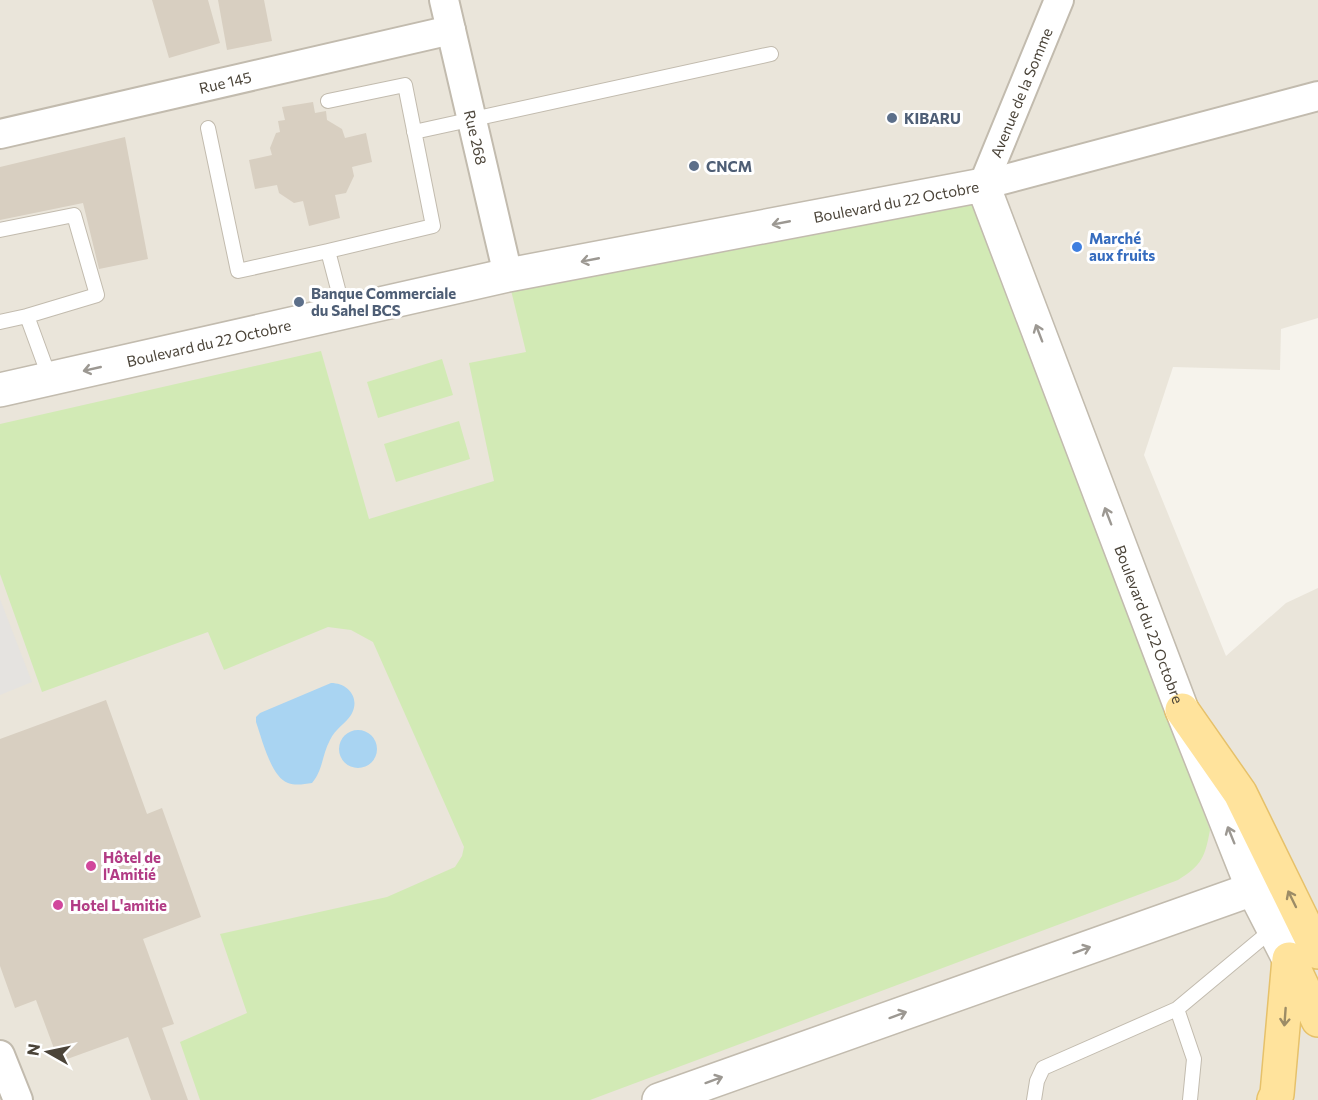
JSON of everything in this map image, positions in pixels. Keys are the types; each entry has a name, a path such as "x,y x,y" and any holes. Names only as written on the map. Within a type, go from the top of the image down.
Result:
{"main road":[{"path":"1182,710 1240,793 1304,955 1282,1045 1277,1094 1274,1100"},
{"name":"Boulevard du 22 Octobre","path":"1304,955 1318,1020"}],"street":[{"name":"Rue 268","path":"444,0 508,275"},
{"name":"Avenue de la Somme","path":"983,185 1059,0"},
{"name":"Rue 145","path":"0,134 451,30"},
{"path":"983,185 1318,96"},
{"name":"Boulevard du 22 Octobre","path":"0,390 508,275 983,185 1182,710 1253,889 1273,929 1304,955"},
{"path":"659,1100 1253,889"},
{"path":"0,1055 18,1100"}],"lane":[{"path":"414,132 771,54"},
{"path":"208,128 238,271 433,226 405,85 328,101"},
{"path":"0,230 74,215 97,295 0,322"},
{"path":"328,251 344,312"},
{"path":"27,316 50,379"},
{"path":"1034,1100 1037,1081 1043,1068 1178,1009 1273,929"},
{"path":"1178,1009 1194,1059 1190,1100"}],"shaded area":[{"path":"0,0 1318,0 1318,318 1281,329 1280,370 1173,367 1144,455 1226,656 1286,603 1318,588 1318,1100 0,1100"},
{"path":"0,599 32,682 0,695"}],"green space":[{"path":"972,186 1210,830 1204,854 1197,865 1178,880 590,1100 200,1100 180,1042 247,1013 220,934 387,897 455,867 462,856 464,847 373,642 351,630 328,627 224,670 208,632 42,692 0,574 0,424 321,351 369,519 494,481 469,363 526,352 509,282"},
{"path":"442,359 453,395 378,418 367,382"},
{"path":"459,421 470,459 396,482 384,444"}],"water":[{"path":"331,683 343,686 351,693 354,697 354,709 349,718 332,736 312,783 297,785 288,783 272,766 256,717 260,713"},
{"path":"358,730 372,735 377,749 372,763 358,768 344,763 339,749 344,735"}],"building":[{"path":"152,0 208,0 220,43 169,58"},
{"path":"218,0 264,0 272,41 227,50"},
{"path":"313,102 315,113 326,111 327,120 342,129 345,138 366,133 372,162 352,167 354,176 346,193 335,195 340,218 309,226 303,201 294,203 279,193 277,185 255,189 249,160 272,155 270,148 276,133 280,132 278,121 285,120 282,107"},
{"path":"125,137 148,259 99,269 83,203 0,220 0,167"},
{"name":"Hôtel de l'Amitié","path":"106,700 147,814 162,808 201,917 143,939 174,1024 162,1028 188,1100 151,1100 128,1037 59,1062 36,1000 15,1008 0,966 0,739"}],"place":[{"name":"KIBARU","path":"892,118"},
{"name":"CNCM","path":"694,166"},
{"name":"Marché aux fruits","path":"1077,247"},
{"name":"Banque Commerciale du Sahel BCS","path":"299,302"},
{"name":"Hôtel de l'Amitié","path":"91,866"},
{"name":"Hotel L'amitie","path":"58,905"}]}
